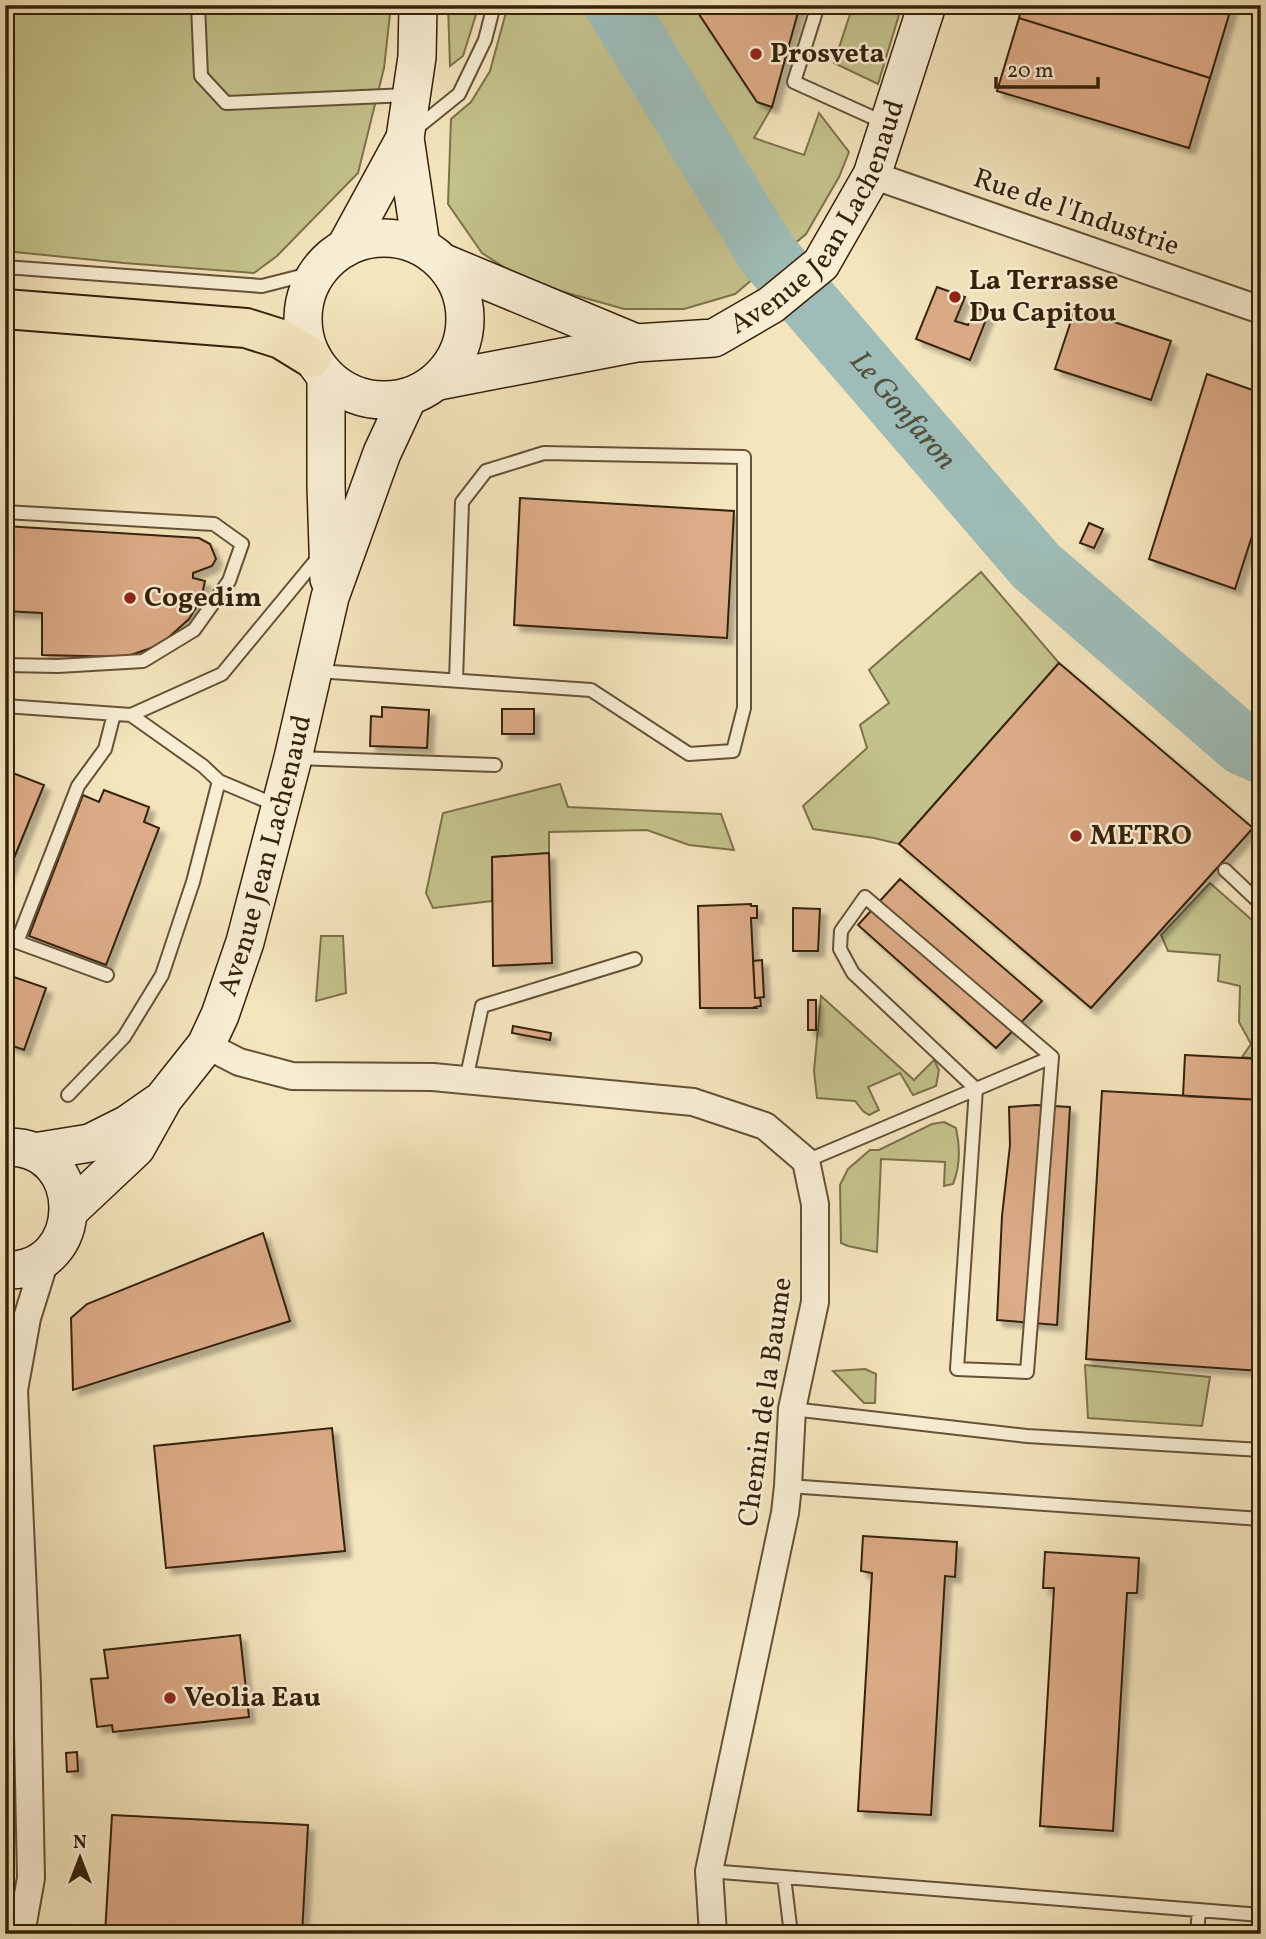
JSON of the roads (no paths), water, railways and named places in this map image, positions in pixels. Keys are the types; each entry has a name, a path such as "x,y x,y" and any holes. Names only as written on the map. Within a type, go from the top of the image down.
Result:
{"highway":[{"path":"5,309 246,328 281,339 319,367"}],"main road":[{"path":"345,247 405,138 417,57 418,5"},
{"name":"Avenue Jean Lachenaud","path":"69,1211 136,1148 164,1098 206,1045 220,1015 245,942 293,758 330,597 382,453 423,389 636,342 714,338 771,305 821,264 872,175 927,5"},
{"path":"405,138 433,255"},
{"path":"396,238 433,255 459,285 466,311 464,337 454,361 423,389 386,401 364,398 344,390 319,367 304,337 302,315 307,292 317,272 345,247 369,239 396,238"},
{"name":"Avenue Jean Lachenaud","path":"433,255 636,342"},
{"name":"Avenue Jean Lachenaud","path":"319,367 330,597"},
{"name":"Avenue Jean Lachenaud","path":"20,1150 90,1143 128,1124 164,1098"},
{"path":"5,1270 31,1266 46,1257 58,1244 66,1229 69,1211 68,1194 61,1177 49,1162 20,1150"}],"street":[{"name":"Rue de l'Industrie","path":"872,175 1261,310"},
{"path":"206,1045 239,1062 292,1076 433,1077 693,1102 765,1126 806,1160"},
{"name":"Chemin de la Baume","path":"713,1934 709,1871 782,1526 788,1486 792,1409 815,1302 815,1204 806,1160"},
{"path":"21,1934 31,1864 27,1685 10,1378 46,1257"}],"lane":[{"path":"198,5 201,76 226,103 411,94"},
{"path":"405,138 459,94 485,40 494,5"},
{"path":"818,5 794,82 888,124"},
{"path":"5,267 262,286 317,272"},
{"path":"313,671 591,690 689,754 733,751 744,708 744,457 544,453 486,471 462,502 456,680"},
{"path":"5,512 214,524 242,544 229,581 194,631 143,661 58,666 5,665"},
{"path":"5,706 131,715 222,674 327,545"},
{"path":"107,975 17,942 78,786 105,749 114,714"},
{"path":"131,715 203,766 219,781 280,807"},
{"path":"293,758 495,765"},
{"path":"68,1095 124,1037 162,975 193,882 219,781"},
{"path":"1225,870 1261,904"},
{"path":"976,1089 853,973 840,949 841,931 865,897 1052,1056"},
{"path":"466,1080 482,1006 635,959"},
{"path":"976,1089 957,1369 1027,1372 1052,1056"},
{"path":"806,1160 1052,1056"},
{"path":"792,1409 1027,1436 1261,1450"},
{"path":"788,1486 1261,1519"},
{"path":"709,1871 1261,1914"},
{"path":"784,1877 791,1934"},
{"path":"1198,1934 1199,1910"}],"waterway":[{"name":"Le Gonfaron","path":"615,5 768,255 1036,566 1243,745 1261,753"}],"place":[{"name":"Prosveta","path":"756,54"},
{"name":"La Terrasse Du Capitou","path":"955,297"},
{"name":"Cogedim","path":"130,598"},
{"name":"METRO","path":"1076,836"},
{"name":"Veolia Eau","path":"170,1698"}]}
